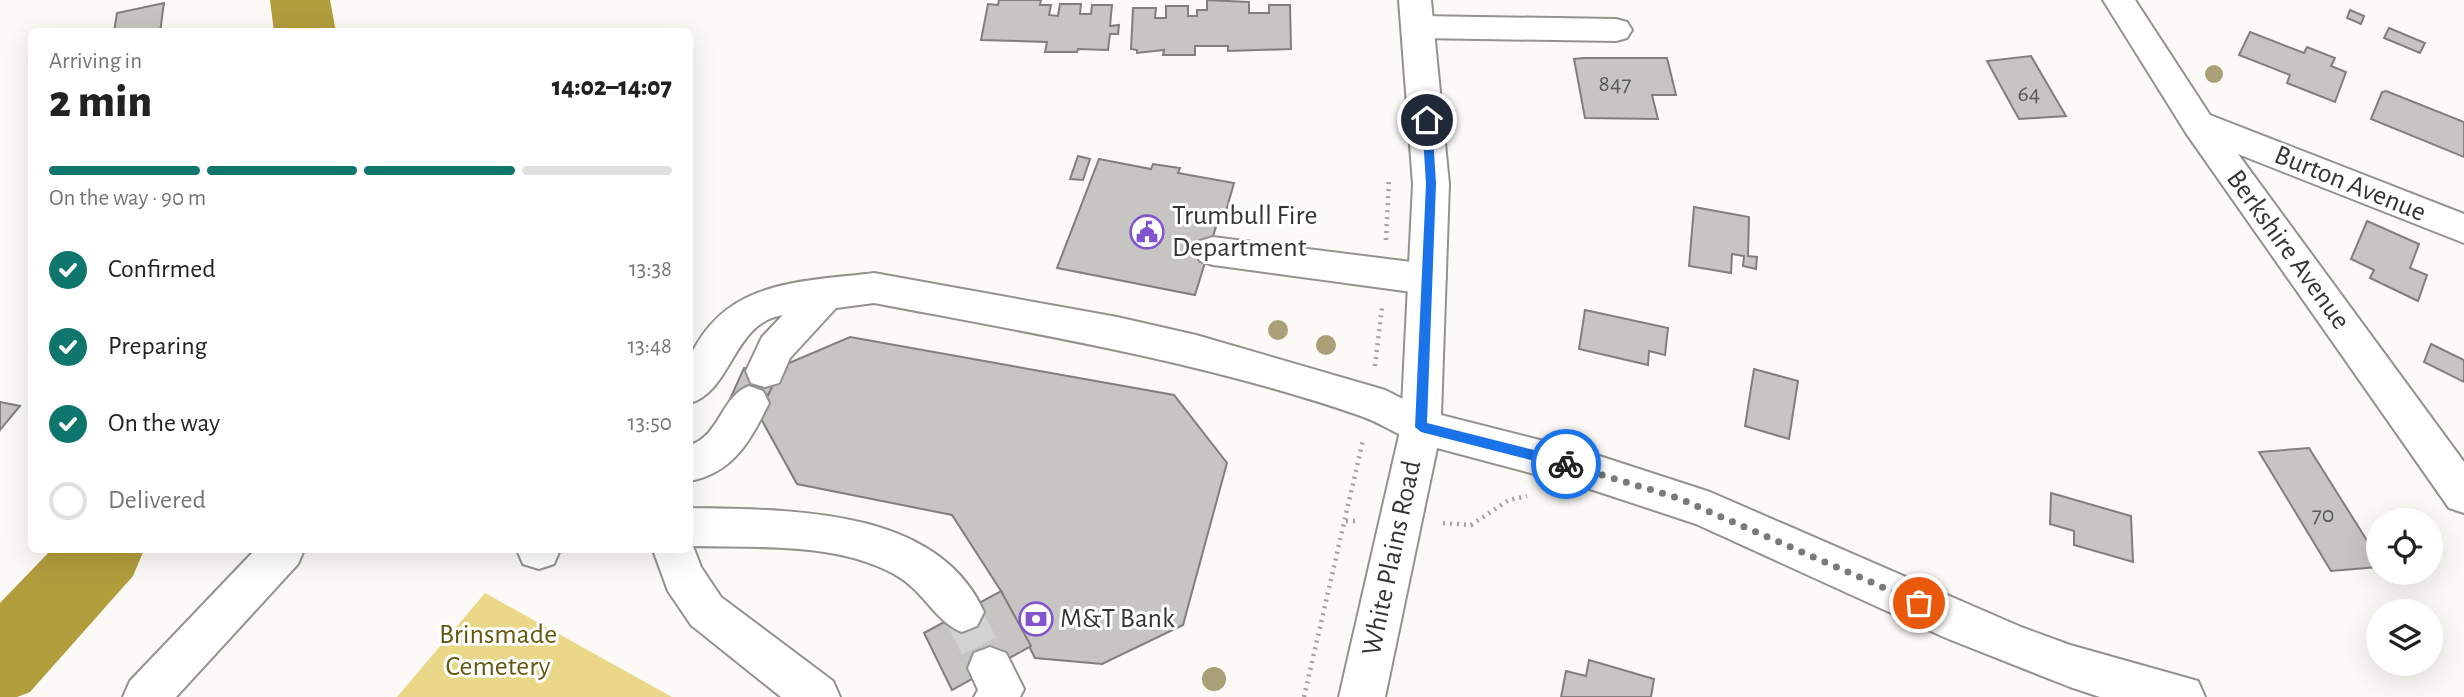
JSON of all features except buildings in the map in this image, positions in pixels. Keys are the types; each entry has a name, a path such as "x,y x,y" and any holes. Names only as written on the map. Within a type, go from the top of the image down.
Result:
{"main road":[{"name":"Berkshire Avenue","path":"2119,0 2198,124 2464,495"},
{"path":"1416,13 1616,30"},
{"name":"White Plains Road","path":"1363,697 1421,427 1430,144 1416,13"},
{"name":"Burton Avenue","path":"2198,124 2464,229"},
{"path":"1213,251 1427,279"},
{"path":"693,383 736,321 769,302 874,288 1117,333 1196,351 1371,402 1421,427 1594,471 1678,498 1993,636 2077,668 2182,697"},
{"path":"693,463 709,460 736,430 776,348 826,294"},
{"path":"693,527 818,532 907,556 954,598 962,612"},
{"path":"146,697 280,553"},
{"path":"675,553 683,577 706,611 817,697"}],"path":[{"path":"1304,697 1349,521 1371,402 1384,273 1389,177"}],"green space":[{"name":"Brinsmade Cemetery","path":"485,593 672,697 397,697"}],"waterway":[{"path":"300,0 304,28"},
{"path":"0,663 101,553"}],"tunnel":[{"path":"962,612 990,668"}],"way so far":[{"path":"1566,464 1678,498 1748,526 1919,603"}],"place":[{"name":"Trumbull Fire Department","path":"1147,232"},
{"name":"M&T Bank","path":"1036,619"}],"route":[{"path":"1427,120 1431,184 1421,427 1566,464"}]}
